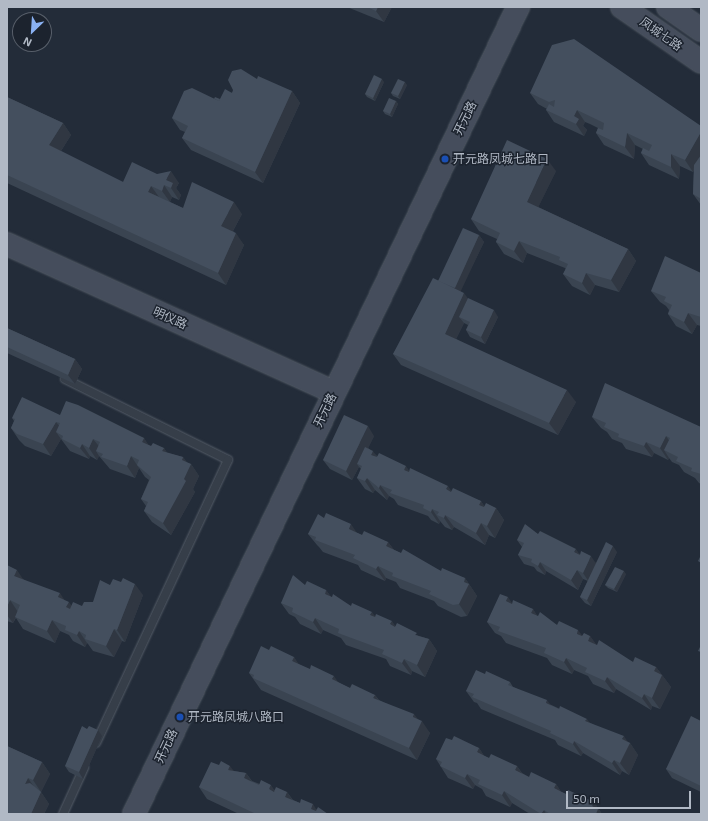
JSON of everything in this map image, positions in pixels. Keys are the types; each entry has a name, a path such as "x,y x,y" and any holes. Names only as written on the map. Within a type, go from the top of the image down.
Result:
{"street":[{"name":"开元路","path":"134,814 518,7"},
{"name":"凤城七路","path":"622,7 701,62"},
{"path":"668,7 701,30"},
{"name":"明仪路","path":"7,244 334,392"}],"lane":[{"path":"57,375 228,460 63,814"}],"building":[{"path":"367,7 378,7 376,11"},
{"path":"574,39 701,126 701,132 685,160 671,154 671,167 641,153 643,148 649,151 652,145 627,133 625,147 596,133 598,128 603,130 604,123 577,110 574,116 579,119 576,124 546,110 549,104 554,107 555,100 549,102 530,93 552,45"},
{"path":"241,69 257,79 258,76 292,91 255,172 182,138 188,126 172,118 184,91 192,88 219,101 225,89 232,93 233,90 228,80 232,71"},
{"path":"374,75 382,79 373,98 365,94"},
{"path":"398,79 405,82 398,96 391,93"},
{"path":"7,97 63,123 49,145 123,182 132,162 157,174 171,171 166,180 173,183 171,188 164,185 162,191 151,186 148,192 183,208 192,182 234,202 221,226 236,233 218,273 7,175"},
{"path":"215,97 220,99 219,101 214,99"},
{"path":"389,98 396,101 390,114 383,111"},
{"path":"507,140 547,159 527,202 628,249 611,280 586,273 582,283 563,274 568,264 559,260 560,257 519,241 514,251 496,242 500,233 471,219"},
{"path":"701,155 701,199 693,194 694,165"},
{"path":"463,228 479,235 455,288 438,281"},
{"path":"665,256 701,273 701,317 688,313 684,322 668,314 672,305 664,301 666,297 651,291"},
{"path":"433,278 464,293 445,334 567,390 549,423 393,354"},
{"path":"468,298 494,310 481,337 466,330 470,322 459,317"},
{"path":"7,328 75,359 68,375 7,347"},
{"path":"605,383 701,427 701,474 691,471 692,468 676,461 678,457 664,450 670,438 666,436 660,448 646,442 644,446 618,437 619,434 604,427 606,423 592,417"},
{"path":"22,397 60,415 66,401 78,405 144,438 142,442 151,446 153,443 164,448 162,451 183,457 182,460 191,464 184,479 186,481 163,523 144,511 148,502 141,499 151,477 137,465 139,460 131,456 127,466 101,457 103,454 96,451 100,442 93,439 89,448 82,444 80,448 62,439 63,436 56,432 60,423 56,422 43,444 17,434 11,428 15,419 12,418"},
{"path":"344,415 368,426 346,471 323,460"},
{"path":"365,447 373,451 371,455 377,457 379,453 406,466 404,470 409,472 410,468 448,486 446,489 451,492 453,488 481,501 479,505 484,507 486,503 496,508 487,526 481,523 476,533 445,515 444,518 437,515 439,512 432,509 431,512 423,508 424,505 390,493 392,490 380,485 379,488 367,478 365,481 357,478 362,466 357,464"},
{"path":"326,513 351,524 349,529 362,535 364,531 388,542 386,546 401,553 403,549 441,571 442,568 465,578 464,582 469,584 459,604 453,605 429,594 431,591 392,576 393,573 378,566 376,569 353,558 355,555 315,540 316,537 308,534 318,514 324,518"},
{"path":"525,524 538,534 540,531 576,549 574,552 580,555 581,551 591,556 583,573 577,570 571,580 540,562 538,566 531,562 532,559 518,555 524,543 517,540"},
{"path":"606,542 613,546 587,600 580,597"},
{"path":"701,555 701,563 698,561"},
{"path":"7,565 17,570 14,576 60,593 58,597 69,602 66,607 70,609 73,602 82,606 84,602 93,602 100,580 110,585 113,579 121,582 123,578 135,584 117,630 114,629 106,646 85,639 86,635 79,631 77,635 65,630 66,626 52,620 47,631 15,617 20,605 10,600 7,607"},
{"path":"615,567 624,571 614,589 605,585"},
{"path":"293,575 305,585 307,581 326,590 325,594 332,597 333,594 351,606 352,603 372,612 370,615 375,617 376,614 392,621 390,624 395,627 397,623 417,633 415,635 429,639 417,665 404,659 402,663 382,654 384,650 338,633 339,629 315,618 313,622 292,612 293,608 281,603"},
{"path":"500,594 508,597 506,601 512,604 513,600 533,609 531,613 538,616 540,612 557,625 559,621 578,630 577,634 582,636 584,633 590,636 588,641 597,645 599,640 633,662 635,657 656,667 654,671 662,675 652,698 644,694 642,698 607,677 605,681 585,672 587,668 566,658 564,662 544,653 546,648 498,631 500,627 487,622"},
{"path":"701,645 701,652 698,651"},
{"path":"261,646 269,650 271,646 294,657 292,661 310,669 311,665 334,676 332,679 350,688 352,684 375,695 373,698 414,714 413,717 422,721 409,748 253,678 254,675 249,673"},
{"path":"476,670 485,674 486,671 510,682 508,685 547,700 546,703 559,709 560,706 587,719 585,721 624,736 622,739 630,743 620,763 614,760 612,763 574,741 573,744 550,733 551,731 472,697 474,694 466,691"},
{"path":"691,716 701,721 701,786 666,769"},
{"path":"82,726 87,729 89,726 98,730 79,772 65,766"},
{"path":"454,736 479,748 477,752 489,758 491,754 517,766 515,770 529,777 531,772 556,784 554,788 566,794 568,790 594,802 592,806 598,809 596,814 550,814 544,810 541,814 504,791 502,795 478,784 480,780 467,774 465,778 440,766 442,762 436,759 446,738 452,740"},
{"path":"7,746 42,762 33,780 28,778 25,784 30,783 41,792 31,814 7,814"},
{"path":"221,761 230,766 228,770 246,773 244,778 259,785 261,780 271,785 269,789 274,792 276,787 287,792 285,797 300,803 301,799 313,804 311,809 316,811 318,807 328,814 256,814 199,787 211,762 219,765"}],"place":[{"name":"开元路凤城七路口","path":"445,159"},
{"name":"开元路凤城八路口","path":"180,717"}]}
